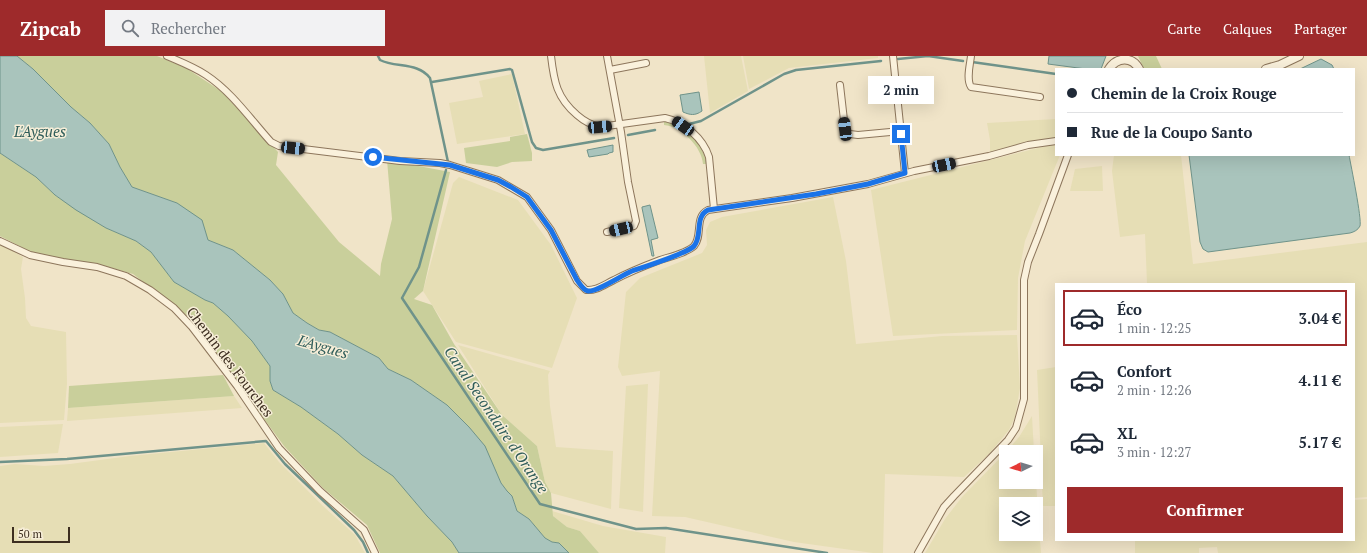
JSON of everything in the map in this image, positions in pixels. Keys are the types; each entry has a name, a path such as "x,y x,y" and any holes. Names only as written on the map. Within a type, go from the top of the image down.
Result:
{"street":[{"path":"167,56 208,76 225,90 272,142 279,146 400,161 440,163 498,180 527,197 551,230 577,280 586,290 597,289 631,272 681,253 694,246 697,240 702,215 705,212 714,209 816,194 868,184 905,173 988,156 1028,145 1055,141"},
{"path":"551,56 558,91 566,105 584,121 591,125 600,127 665,118 674,120 702,141 709,156 714,209"},
{"path":"607,56 636,221 634,226 607,232"},
{"path":"893,56 905,173"},
{"path":"971,56 969,79 969,84 971,87 1040,97"},
{"path":"1271,68 1280,66 1298,56"},
{"path":"1110,68 1112,64 1122,58 1133,59 1138,68"},
{"path":"610,70 646,63"},
{"path":"840,85 845,129 850,134 858,135 901,131"},
{"path":"918,553 944,507 1008,440 1016,428 1024,399 1024,280 1028,262 1068,156"},
{"name":"Chemin des Fourches","path":"0,241 30,256 97,266 126,276 150,290 174,308 197,333 237,386 279,448 320,491 364,530 375,553"}],"shaded area":[{"path":"704,56 741,56 748,91 710,113"},
{"path":"743,56 878,56 878,58 789,68 749,89"},
{"path":"512,74 525,134 457,144 449,103 483,97 479,81"},
{"path":"1055,119 1055,138 1037,140 990,152 990,140 987,123"},
{"path":"1054,144 1055,156 1060,156 1025,241 1018,278 1017,330 893,336 871,190"},
{"path":"1114,156 1181,156 1193,264 1367,242 1367,497 1355,498 1355,283 1147,283 1145,234 1120,237 1112,171"},
{"path":"1102,166 1103,191 1070,191 1075,169"},
{"path":"459,177 518,200 551,245 577,298 552,368 456,342 423,291 453,183"},
{"path":"833,197 846,261 856,344 942,336 1017,335 1020,388 1015,417 1009,430 989,454 964,477 885,474 883,553 873,553 794,542 685,517 652,516 660,371 622,376 618,367 626,292 640,278 702,253 707,245 706,230 710,222 722,217"},
{"path":"0,244 23,257 21,269 26,318 31,326 66,332 67,384 64,420 0,423"},
{"path":"458,345 550,371 548,375 550,406 556,447 613,451 611,509 551,493 545,482 537,446 502,415"},
{"path":"1055,367 1055,506 1043,506 1043,445 1040,445 1037,370"},
{"path":"648,384 643,512 619,508 626,386"},
{"path":"234,396 242,408 67,421 68,408"},
{"path":"1032,416 1034,445 1012,445"},
{"path":"63,424 58,453 0,457 0,427"},
{"path":"264,443 279,462 323,506 355,535 365,553 0,553 0,466 15,464 44,466 70,464 130,456"},
{"path":"999,459 999,489 1036,489 1037,497 999,497 999,541 1040,541 1041,553 925,553 945,519 962,497"},
{"path":"1367,499 1367,553 1218,553 1217,547 1199,548 1199,553 1135,553 1135,541 1355,541 1355,500"},
{"path":"552,511 603,526 666,537 665,553 599,553 580,531 567,527 553,516"}],"green space":[{"path":"17,56 157,56 186,68 221,91 278,152 276,165 339,242 380,276 381,264 392,219 387,160 450,172 423,291 414,299 432,305 454,344 502,415 537,446 545,482 551,493 553,516 567,527 580,531 599,553 569,553 559,543 552,542 545,538 529,519 517,511 512,496 501,483 493,465 447,405 411,380 388,369 379,358 330,332 319,330 293,313 283,294 270,280 233,250 208,240 177,203 132,187 109,144 90,123 71,107 33,69"},
{"path":"1138,56 1156,56 1162,68 1144,68"},
{"path":"664,121 679,126 692,136 705,156 707,164 703,164 699,151 690,138 671,126 664,125"},
{"path":"527,134 532,153 532,161 512,162 497,167 466,163 464,148 510,141 510,137"},
{"path":"0,153 36,177 56,196 106,228 136,241 151,252 174,282 213,303 228,316 252,341 270,366 270,381 273,390 301,407 338,434 362,455 393,476 427,516 452,542 459,553 380,553 367,525 323,488 284,446 190,318 133,274 105,266 47,257 27,250 0,236"},
{"path":"223,375 234,396 68,408 69,386"}],"water":[{"name":"L'Aygues","path":"0,56 17,56 33,69 71,107 90,123 109,144 132,187 177,203 202,220 208,240 233,250 270,280 283,294 293,313 319,330 330,332 379,358 388,369 411,380 447,405 485,446 501,483 512,496 517,511 529,519 545,538 552,542 559,543 569,553 459,553 452,542 427,516 393,476 362,455 338,434 301,407 273,390 270,381 270,366 252,341 228,316 213,303 174,282 151,252 136,241 106,228 76,210 55,195 36,177 0,153"},
{"path":"1049,56 1106,56 1101,68 1078,68 1048,64"},
{"path":"1321,59 1332,65 1334,68 1302,68"},
{"path":"699,92 702,111 697,114 688,114 683,112 680,95"},
{"path":"613,145 613,152 589,157 587,150"},
{"path":"1189,156 1349,156 1360,221 1360,226 1356,231 1208,252 1203,249 1200,242"},
{"path":"650,205 658,238 651,240 654,256 652,256 642,208"}],"waterway":[{"name":"Canal Secondaire d'Orange","path":"378,56 380,60 386,62 413,67 425,73 430,78 448,162"},
{"path":"898,59 928,56 963,61"},
{"path":"689,124 701,121 784,74 796,70 881,61"},
{"path":"972,62 1055,74"},
{"path":"432,82 510,69 512,70 532,142 536,148 543,150 614,138"},
{"path":"628,135 655,130"},
{"name":"Canal Secondaire d'Orange","path":"446,170 419,267 402,298 540,504 636,529 666,528 827,553"},
{"path":"0,462 67,459 266,441 285,464 354,530 363,542 368,553"}],"route":[{"path":"373,157 450,165 498,180 511,187 527,197 551,230 577,280 582,287 590,291 631,272 681,253 694,246 697,240 700,220 702,215 708,210 816,194 868,184 905,173 901,134"}]}
